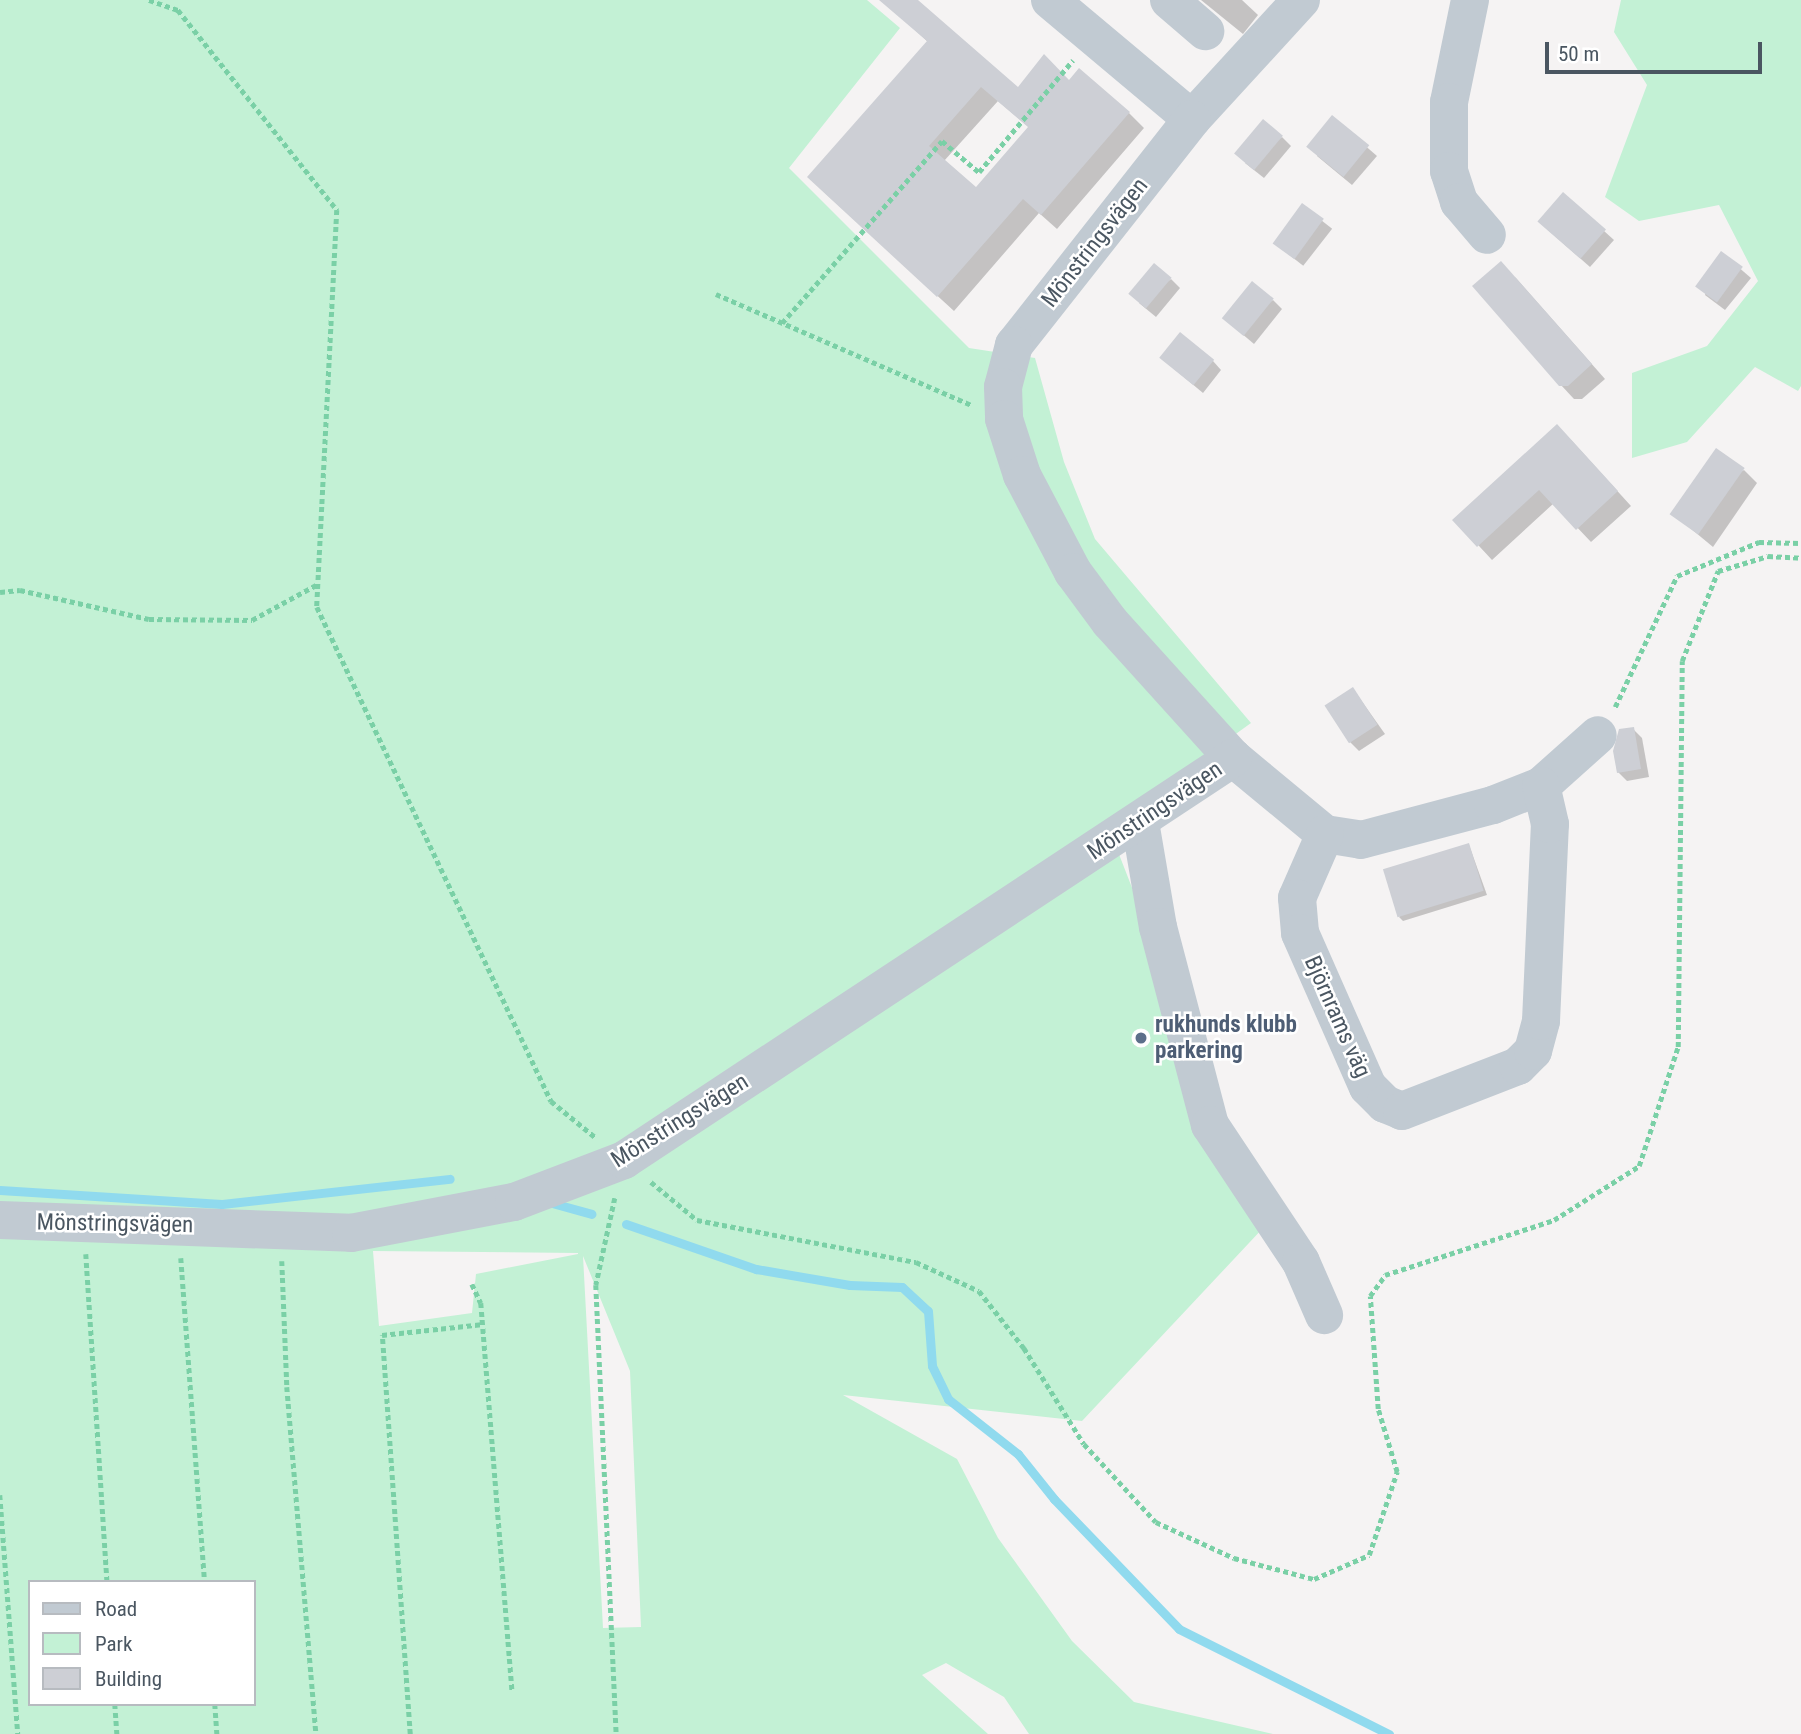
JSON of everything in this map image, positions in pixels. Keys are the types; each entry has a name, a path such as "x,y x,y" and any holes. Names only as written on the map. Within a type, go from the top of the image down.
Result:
{"street":[{"path":"1050,0 1192,119"},
{"path":"1169,0 1205,30"},
{"name":"Mönstringsvägen","path":"1301,0 1192,119 1014,345 1003,387 1004,419 1022,475 1073,572 1110,622 1233,758 1325,834"},
{"path":"1470,0 1450,102 1448,171 1459,202 1487,235"},
{"path":"1325,834 1361,840 1493,806 1541,786 1598,735"},
{"name":"Mönstringsvägen","path":"0,1220 84,1224 178,1224 351,1233 514,1202 624,1160 1140,822 1233,758"},
{"name":"Björnrams väg","path":"1325,834 1297,898 1300,933 1368,1087 1385,1104 1402,1111 1518,1066 1532,1051 1541,1021 1550,824 1541,786"},
{"path":"1140,822 1158,927 1210,1125 1301,1262 1324,1315"}],"path":[{"path":"149,0 178,10 337,210 317,607 551,1101 697,1220 916,1262 979,1291 1024,1348 1084,1444 1156,1522 1234,1558 1314,1579 1369,1555 1397,1472 1378,1409 1370,1296 1385,1275 1554,1220 1639,1166 1678,1047 1682,661 1718,571 1768,556 1801,558"},
{"path":"782,323 942,141 979,172 1078,54"},
{"path":"716,294 1004,419"},
{"path":"1598,735 1677,576 1759,542 1801,543"},
{"path":"0,593 20,590 149,619 252,620 318,584"},
{"path":"616,1734 596,1285 624,1160"},
{"path":"84,1224 107,1580"},
{"path":"178,1224 205,1580"},
{"path":"281,1257 287,1387 316,1734"},
{"path":"472,1284 481,1303 512,1690"},
{"path":"410,1734 382,1335 483,1324"},
{"path":"0,1495 18,1734"},
{"path":"115,1706 117,1734"},
{"path":"215,1706 217,1734"}],"green space":[{"path":"0,0 867,0 900,28 789,168 969,348 1035,358 1064,462 1095,539 1251,723 1108,826 1264,1227 1082,1421 843,1395 957,1459 998,1538 1072,1641 1134,1702 1273,1734 1029,1734 1004,1697 946,1663 922,1675 988,1734 0,1734","holes":["373,1251 578,1253 476,1274 472,1313 379,1326","583,1256 630,1371 641,1627 603,1628"]},
{"path":"1621,0 1801,0 1801,386 1798,391 1755,367 1687,442 1632,458 1632,373 1707,346 1758,281 1719,205 1639,221 1605,197 1647,85 1614,32"}],"building":[{"path":"879,0 918,0 1018,87 1044,54 1069,80 1079,68 1130,112 1041,215 1023,199 937,297 807,177 927,41","holes":["981,87 1028,127 976,187 929,146"]},
{"path":"1332,115 1369,145 1344,177 1306,147"},
{"path":"1263,119 1283,136 1254,170 1234,153"},
{"path":"1563,192 1606,229 1580,259 1537,221"},
{"path":"1302,203 1324,219 1294,259 1273,243"},
{"path":"1721,251 1743,267 1717,302 1695,287"},
{"path":"1501,261 1592,364 1568,386 1559,386 1472,286"},
{"path":"1154,263 1172,278 1146,308 1128,294"},
{"path":"1252,281 1274,299 1244,336 1222,318"},
{"path":"1180,332 1214,360 1193,385 1159,358"},
{"path":"1557,424 1618,491 1576,530 1539,490 1477,547 1452,520"},
{"path":"1716,448 1745,468 1698,534 1670,514"},
{"path":"1353,687 1378,725 1349,743 1324,706"},
{"path":"1634,727 1641,769 1617,773 1613,751 1619,729"},
{"path":"1469,843 1484,891 1398,917 1383,869"}],"waterway":[{"path":"0,1190 222,1204 450,1179"},
{"path":"552,1203 592,1214"},
{"path":"626,1224 756,1269 850,1285 902,1287 928,1311 932,1366 948,1399 1018,1454 1054,1499 1179,1629 1389,1734"}],"place":[{"name":"rukhunds klubb parkering","path":"1141,1038"}]}
